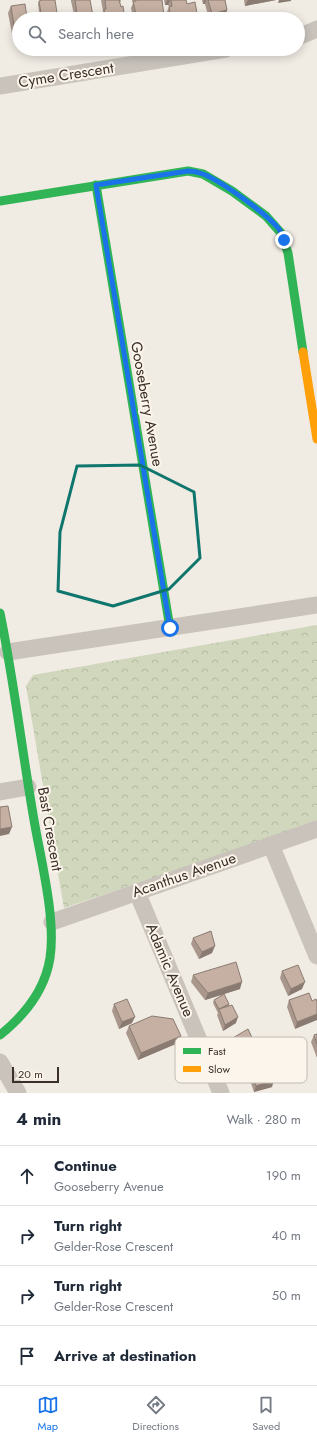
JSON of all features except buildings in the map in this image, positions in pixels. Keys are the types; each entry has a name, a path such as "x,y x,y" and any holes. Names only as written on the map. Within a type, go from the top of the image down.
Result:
{"street":[{"path":"305,34 317,29"},
{"path":"305,38 317,39"},
{"name":"Cyme Crescent","path":"0,86 183,56"},
{"path":"0,201 188,171 197,172 213,179 238,196 271,221 280,230 284,240 288,253 317,439"},
{"name":"Gooseberry Avenue","path":"96,185 170,628"},
{"path":"8,652 317,605"},
{"name":"Bast Crescent","path":"0,613 8,652 28,787 52,922 50,958 43,981 34,1001 16,1023 0,1035"},
{"path":"0,792 28,787"},
{"name":"Acanthus Avenue","path":"52,922 317,829"},
{"path":"272,845 317,956"},
{"name":"Adamic Avenue","path":"138,892 198,1037"},
{"path":"0,1062 18,1093"},
{"name":"Adamic Avenue","path":"217,1083 221,1093"}],"highlighted area":[{"path":"140,465 194,492 200,558 169,589 113,606 58,591 60,532 77,466"}],"green space":[{"path":"317,625 317,823 64,908 26,686 33,675"}],"traffic: fast":[{"path":"0,201 188,171 203,174 232,191 266,216 281,233 288,253 303,352"},
{"path":"96,185 170,628"},
{"path":"0,613 10,664 34,820 47,889 51,925 50,958 44,981 39,991 18,1019 0,1035"}],"traffic: slow":[{"path":"303,352 317,439"}],"route":[{"path":"170,628 96,185 188,171 204,174 238,196 271,221 280,230 284,240"}]}
